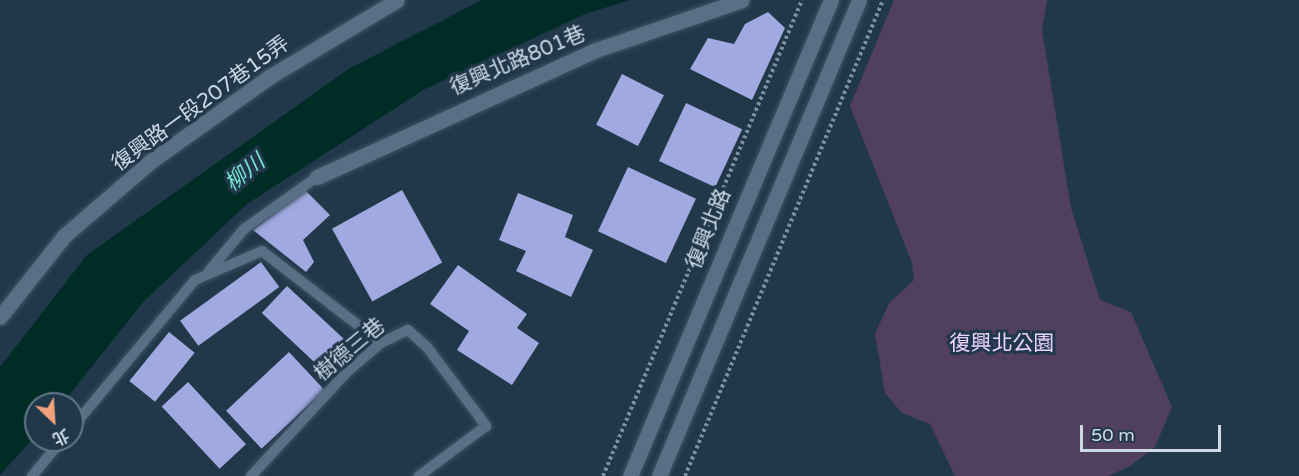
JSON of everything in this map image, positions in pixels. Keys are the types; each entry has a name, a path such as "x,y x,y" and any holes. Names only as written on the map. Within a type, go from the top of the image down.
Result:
{"street":[{"name":"復興路一段207巷15弄","path":"0,317 64,236 151,161 269,77 397,0"},
{"name":"復興北路801巷","path":"317,177 596,50 742,0"},
{"name":"復興北路","path":"630,476 831,0"},
{"path":"659,476 859,0"}],"lane":[{"path":"208,271 244,229 317,177"},
{"path":"84,414 195,280 208,271 262,251 381,343"},
{"name":"樹德三巷","path":"251,476 347,372 381,343 408,330 427,347 486,426 418,476"},
{"path":"32,476 52,452"}],"path":[{"path":"603,476 802,0"},
{"path":"685,476 883,0"}],"green space":[{"name":"復興北公園","path":"894,0 1047,0 1042,30 1071,208 1100,300 1131,312 1172,407 1155,447 1130,466 1108,476 955,476 930,424 902,413 885,393 875,334 889,303 914,280 912,263 850,106"}],"water":[{"name":"柳川","path":"482,0 630,0 585,14 425,89 247,204 144,301 72,392 24,392 24,448 0,475 0,367 87,255 350,68"}],"building":[{"path":"768,12 785,28 752,100 690,69 708,38 734,44 745,24"},
{"path":"622,74 664,95 638,146 596,125"},
{"path":"686,103 742,129 715,187 659,161"},
{"path":"628,167 696,199 666,263 598,231"},
{"path":"305,190 330,215 303,240 314,262 306,272 253,230"},
{"path":"402,190 442,263 372,301 332,229"},
{"path":"518,193 573,215 565,237 593,250 571,297 516,271 526,251 499,240"},
{"path":"261,262 279,287 198,346 180,321"},
{"path":"458,265 527,314 517,328 539,343 512,385 457,350 469,331 430,304"},
{"path":"287,286 348,343 322,370 262,313"},
{"path":"169,332 195,353 155,402 129,381"},
{"path":"289,352 324,390 262,449 226,411"},
{"path":"188,382 246,444 220,469 162,407"}]}
